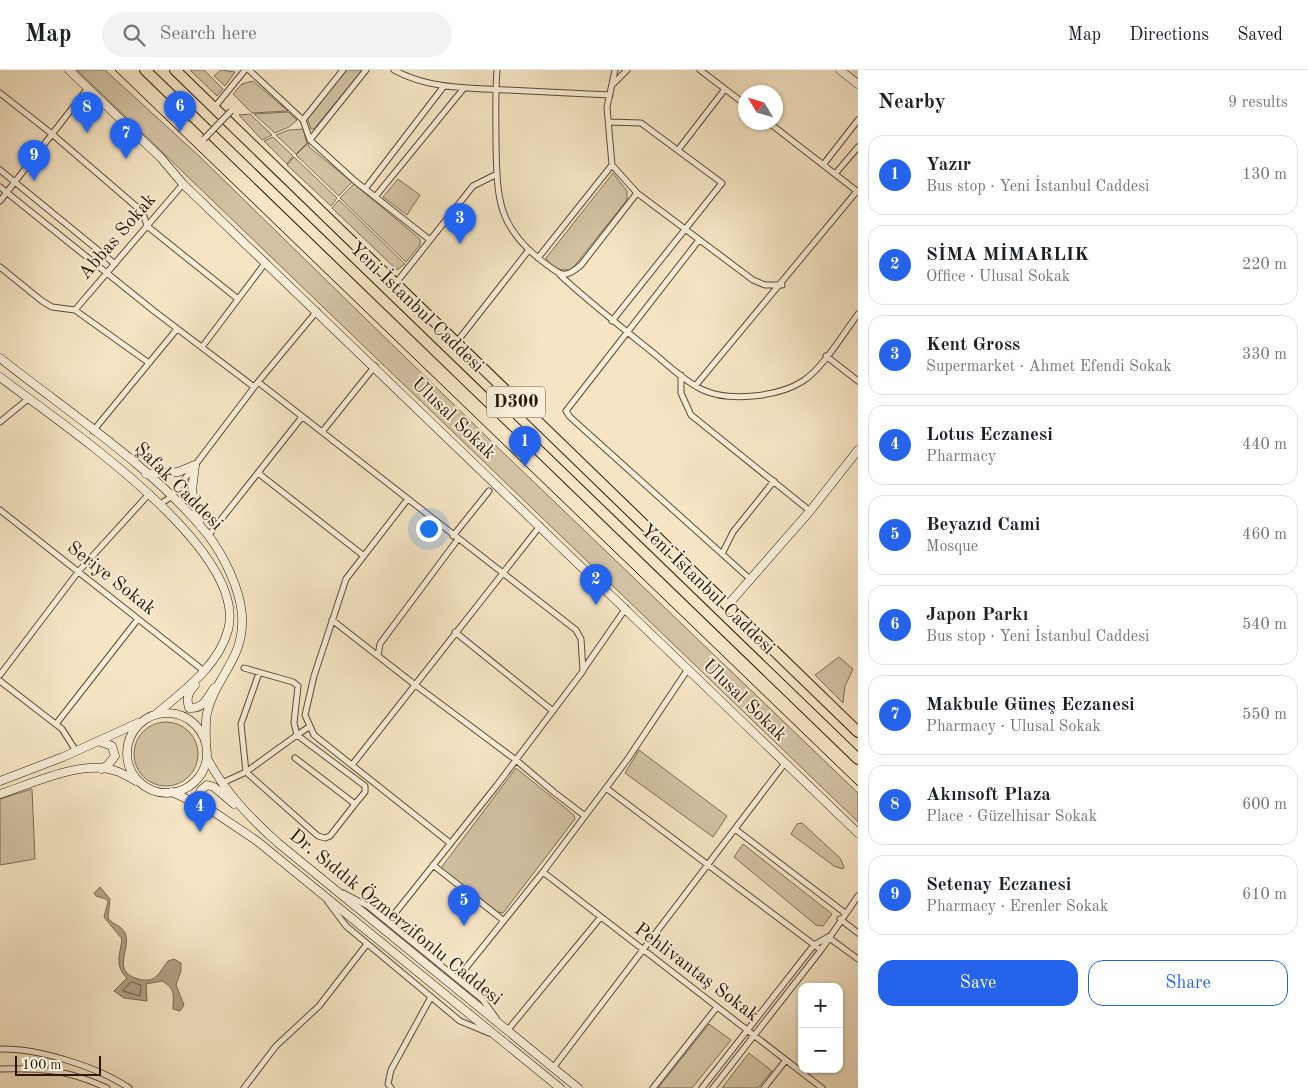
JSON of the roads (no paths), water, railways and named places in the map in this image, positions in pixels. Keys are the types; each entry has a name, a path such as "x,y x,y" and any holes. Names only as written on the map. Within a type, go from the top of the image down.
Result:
{"highway":[{"name":"Yeni İstanbul Caddesi","path":"145,70 858,759"},
{"name":"Yeni İstanbul Caddesi","path":"175,70 858,732"}],"main road":[{"name":"Ulusal Sokak","path":"69,70 161,158 183,184 375,366 858,833"},
{"path":"840,70 858,84"},
{"name":"Şafak Caddesi","path":"0,358 146,474 170,497 208,536 234,583 242,614 241,643 206,714 206,744"},
{"name":"Şafak Caddesi","path":"0,377 125,472 160,504 217,570 228,602 228,629 216,658 155,714"},
{"path":"728,606 810,511 858,450"},
{"path":"146,474 178,472 195,465 193,502 200,528"},
{"path":"204,671 188,693 187,700 190,708 198,708 203,705 227,671"},
{"path":"0,781 76,751 155,714 168,712 182,715 194,722 202,733 206,744 207,758 204,770 197,780 188,788 172,792 152,790 115,770 91,768 66,772 0,794"},
{"path":"142,721 134,730 127,752 131,770 142,784"},
{"path":"98,741 112,746 115,756 108,765 101,769"},
{"name":"Dr. Sıddık Özmerzifonlu Caddesi","path":"207,758 222,783 247,815 333,888 578,1088"},
{"path":"214,812 198,797 201,790 207,785 214,787 247,815"},
{"name":"Dr. Sıddık Özmerzifonlu Caddesi","path":"172,792 214,812 257,841 560,1088"}],"street":[{"path":"214,108 244,70"},
{"path":"249,70 303,120 310,140 365,189 430,240"},
{"path":"303,120 343,70"},
{"path":"310,140 366,70"},
{"path":"394,70 411,78 444,86 610,95"},
{"path":"497,70 495,90 497,191 504,215 520,244 555,271 612,321 681,375 704,390 724,395 755,396 782,391 803,381 826,356 858,314"},
{"path":"615,70 608,108 612,166 637,193 753,280 765,285 782,285"},
{"path":"612,84 627,70"},
{"path":"700,70 738,99"},
{"path":"365,189 444,86"},
{"path":"0,201 88,88"},
{"path":"375,197 464,88"},
{"path":"678,150 726,89"},
{"path":"0,93 52,134 138,208 143,213 147,226 238,299"},
{"path":"204,139 231,111"},
{"path":"823,165 858,120"},
{"path":"609,122 641,123 722,183 612,321"},
{"path":"696,385 782,285 858,192 778,130"},
{"path":"835,174 858,146"},
{"path":"538,258 612,166"},
{"path":"0,170 115,264"},
{"path":"395,284 473,186 496,174"},
{"name":"Abbas Sokak","path":"75,310 183,184"},
{"path":"0,187 177,329 322,432 576,630 581,639 583,671"},
{"path":"555,271 564,276 570,274 581,265 637,193"},
{"path":"699,240 569,405 568,414 750,579"},
{"path":"456,344 528,251"},
{"path":"202,347 266,262"},
{"path":"0,267 52,307 75,310 149,363"},
{"path":"160,504 170,497 256,385 317,311"},
{"path":"93,431 177,329"},
{"path":"826,356 858,382"},
{"path":"322,432 375,366"},
{"path":"681,375 680,393 690,415 810,511"},
{"path":"0,422 28,399"},
{"path":"208,536 302,417"},
{"path":"258,473 364,556"},
{"path":"722,554 734,532 774,481"},
{"path":"378,656 380,644 489,491"},
{"path":"0,675 78,572 149,494"},
{"path":"407,500 346,578 305,715 314,735 450,843"},
{"name":"Seriye Sokak","path":"0,510 204,671"},
{"path":"352,765 540,526"},
{"path":"388,922 516,760 583,671 626,608"},
{"path":"56,724 138,619"},
{"path":"332,620 516,760 554,793 585,816"},
{"path":"455,632 552,711"},
{"path":"244,668 293,682 298,686 299,694 294,723 297,735 365,786 365,792 330,836 322,838 246,772 241,724 260,673"},
{"path":"457,979 543,872 606,788 688,669"},
{"path":"0,681 56,724 76,751"},
{"path":"222,783 246,772 309,727"},
{"path":"294,758 355,804"},
{"path":"553,1068 785,763"},
{"path":"606,788 821,950"},
{"path":"735,829 845,913"},
{"path":"433,865 503,920"},
{"name":"Pehlivantaş Sokak","path":"543,872 554,878 600,918 822,1088"},
{"path":"333,888 368,906 388,922 482,999 504,1028 600,918"},
{"path":"324,896 346,926 460,1021 496,1036"},
{"path":"713,1088 821,950 840,919 858,896"},
{"path":"840,919 858,932"},
{"path":"702,1088 814,945 828,937"},
{"path":"828,937 858,959"},
{"path":"244,1088 276,1046 320,1006 367,944"},
{"path":"388,1087 391,1070 431,997"},
{"path":"653,1088 717,1008"},
{"path":"0,1049 44,1055 71,1062 130,1088"},
{"path":"764,1088 786,1060"},
{"path":"0,1069 41,1068 68,1074 107,1088"}],"water":[{"path":"100,887 110,899 108,918 125,933 126,946 123,965 125,971 138,979 149,980 157,976 168,961 174,959 181,963 181,971 176,985 184,1005 180,1011 173,1009 172,990 162,981 146,984 147,1001 124,998 114,991 127,978 120,969 119,964 122,939 104,917 108,902 94,893"}],"tram line":[{"path":"115,70 858,786"}],"place":[{"name":"Japon Parkı","path":"180,132"},
{"name":"Akınsoft Plaza","path":"87,133"},
{"name":"Makbule Güneş Eczanesi","path":"126,159"},
{"name":"Setenay Eczanesi","path":"34,181"},
{"name":"Kent Gross","path":"460,244"},
{"name":"Yazır","path":"525,467"},
{"name":"SİMA MİMARLIK","path":"596,605"},
{"name":"Lotus Eczanesi","path":"200,832"},
{"name":"Beyazıd Cami","path":"464,926"}]}
